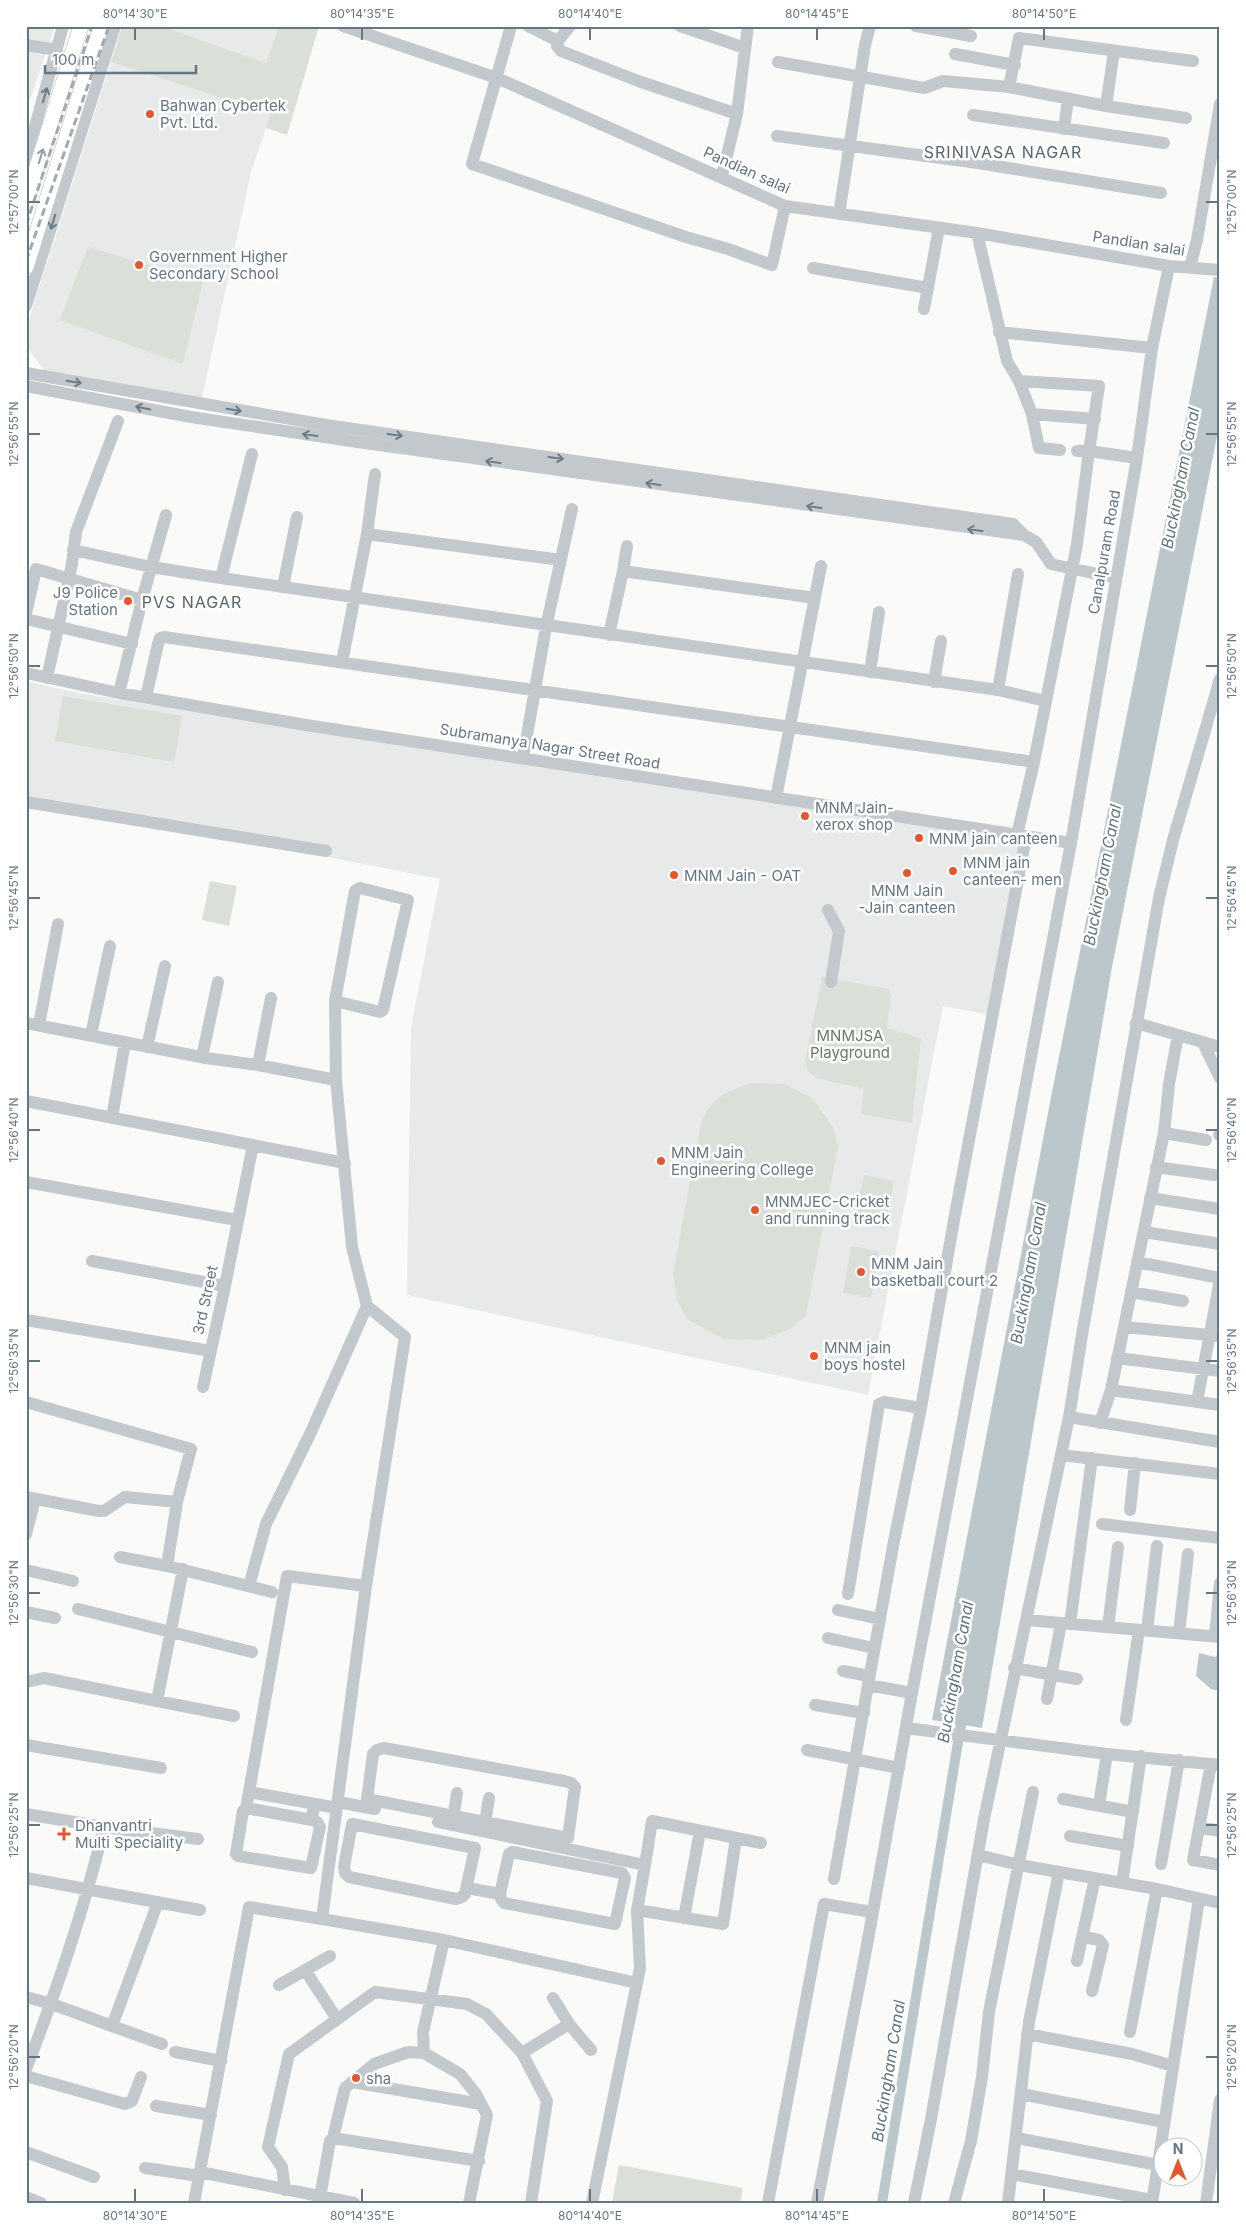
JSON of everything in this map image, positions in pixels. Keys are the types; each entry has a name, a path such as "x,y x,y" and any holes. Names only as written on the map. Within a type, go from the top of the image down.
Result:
{"main road":[{"path":"26,202 81,26"},
{"path":"26,267 101,26"}],"street":[{"path":"26,159 32,121 57,50 63,26"},
{"path":"26,306 115,26"},
{"name":"Pandian salai","path":"343,26 497,78 722,176 785,206 977,233 1169,266 1220,270"},
{"path":"511,26 472,164 772,265 785,206"},
{"path":"528,26 558,41"},
{"path":"570,26 558,41 557,46 562,51 641,82 738,114"},
{"path":"680,26 746,48"},
{"path":"722,176 738,114 748,26"},
{"path":"839,214 865,45 870,26"},
{"path":"916,26 972,36"},
{"path":"1009,87 1015,65 1019,32 1114,51 1193,61"},
{"path":"26,45 57,50"},
{"path":"1106,106 1114,51"},
{"path":"955,54 1015,65"},
{"path":"778,62 924,88 943,81 1009,87 1106,106 1186,118"},
{"path":"1064,129 1068,99"},
{"path":"1190,267 1197,240 1220,104"},
{"path":"973,115 1164,143"},
{"path":"777,136 978,163 1161,193"},
{"path":"924,309 939,228"},
{"path":"977,233 1007,361 1019,381 1032,414 1039,448 1060,450"},
{"name":"Canalpuram Road","path":"817,2203 1071,843 1137,458 1152,348 1169,266"},
{"path":"813,268 928,288"},
{"path":"999,332 1152,348"},
{"path":"26,373 326,425 1013,524 1024,535 1036,542 1050,564 1116,578"},
{"path":"834,1879 864,1713 868,1680 921,1408 1045,700 1077,544 1083,451 1095,419 1099,386 1019,381"},
{"path":"26,386 240,424 573,473 1024,535"},
{"path":"1032,414 1095,419"},
{"path":"47,678 69,580 76,532 118,421"},
{"path":"1083,451 1137,458"},
{"path":"221,578 252,454"},
{"path":"342,662 367,534 375,474"},
{"path":"523,758 546,627 572,509"},
{"path":"119,693 142,600 166,515"},
{"path":"283,587 297,517"},
{"path":"367,534 561,560"},
{"path":"609,635 627,546"},
{"path":"73,550 151,567 221,578 546,627 998,690 1045,700"},
{"path":"776,798 821,566"},
{"path":"26,614 36,570 142,600"},
{"path":"622,571 815,598"},
{"path":"998,690 1018,574"},
{"path":"870,672 879,612"},
{"path":"26,619 132,644"},
{"path":"146,697 158,644 160,638 164,637 1034,762"},
{"path":"934,682 941,641"},
{"name":"Subramanya Nagar Street Road","path":"26,673 119,693 306,725 1071,843"},
{"path":"914,2203 1014,1668 1028,1620 1069,1417 1159,898 1173,840 1220,679"},
{"path":"26,802 326,851"},
{"path":"322,1919 366,1586 405,1337 367,1306 352,1247 336,1080 335,1000 355,891 360,888 408,900 383,1010 380,1012 335,1000"},
{"path":"828,910 839,931 831,982"},
{"path":"58,924 33,1024 202,1058 258,1065 336,1080"},
{"path":"91,1035 110,946"},
{"path":"147,1047 165,966"},
{"path":"202,1058 218,982"},
{"path":"258,1065 271,998"},
{"path":"1136,1023 1220,1047"},
{"path":"1100,1423 1111,1390 1164,1133 1169,1084 1178,1035"},
{"path":"112,1118 125,1042"},
{"path":"1203,1043 1220,1078"},
{"path":"26,1101 344,1163"},
{"path":"1164,1133 1206,1140"},
{"name":"3rd Street","path":"203,1387 253,1145"},
{"path":"1156,1167 1214,1175"},
{"path":"26,1182 237,1220"},
{"path":"1150,1198 1220,1210"},
{"path":"1144,1232 1220,1244"},
{"path":"92,1261 225,1286"},
{"path":"1137,1262 1220,1279 1214,1336 1203,1369 1197,1402"},
{"path":"1131,1292 1183,1301"},
{"path":"249,1586 266,1524 312,1432 367,1306"},
{"path":"26,1320 211,1351"},
{"path":"1124,1327 1214,1336"},
{"path":"1117,1358 1220,1371"},
{"path":"1111,1390 1220,1405"},
{"path":"26,1402 191,1449 177,1502 167,1566"},
{"path":"848,1594 879,1404 884,1402 921,1408"},
{"path":"1069,1417 1220,1442"},
{"path":"1061,1455 1220,1474"},
{"path":"1047,1699 1051,1675 1065,1623 1092,1458"},
{"path":"1130,1510 1135,1463"},
{"path":"26,1534 31,1498 99,1512 104,1511 125,1497 177,1502"},
{"path":"1102,1524 1220,1538"},
{"path":"1126,1720 1157,1546"},
{"path":"1108,1627 1118,1547"},
{"path":"1179,1633 1188,1554"},
{"path":"120,1557 183,1569 272,1592"},
{"path":"157,1701 183,1569"},
{"path":"26,1570 73,1581"},
{"path":"246,1808 318,1822 320,1827 313,1866 307,1868 236,1854 243,1811 246,1808 249,1792 287,1576 366,1586"},
{"path":"1028,1620 1217,1636 1220,1583"},
{"path":"78,1610 252,1652"},
{"path":"838,1610 880,1618"},
{"path":"26,1612 55,1618"},
{"path":"828,1638 874,1648"},
{"path":"1014,1668 1077,1679"},
{"path":"843,1671 912,1693"},
{"path":"26,1682 44,1678 234,1716"},
{"path":"815,1705 864,1713"},
{"path":"906,1728 1107,1754 1215,1764 1199,1827 1193,1860 1220,1865"},
{"path":"26,1745 161,1768"},
{"path":"489,1798 475,1848 467,1888 462,1898 456,1899 349,1877 345,1873 344,1867 352,1824 363,1804 373,1754 377,1750 384,1748 571,1783 575,1787 566,1843"},
{"path":"807,1750 899,1768"},
{"path":"1099,1806 1107,1754"},
{"path":"1122,1883 1141,1756"},
{"path":"1161,1864 1179,1760"},
{"path":"249,1792 314,1804 363,1804 453,1821 520,1839 566,1843"},
{"path":"954,2203 971,2141 982,2077 989,2012 1033,1792"},
{"path":"453,1821 458,1793"},
{"path":"1064,1799 1133,1812"},
{"path":"312,1820 314,1804"},
{"path":"26,1814 104,1827 198,1839"},
{"path":"592,2203 640,1968 637,1910 652,1821 760,1843"},
{"path":"352,1824 475,1848"},
{"path":"26,2069 52,2004 89,1888 104,1827"},
{"path":"1199,1827 1220,1831"},
{"path":"482,1828 566,1843 623,1867"},
{"path":"684,1918 700,1831"},
{"path":"1070,1836 1128,1846"},
{"path":"637,1910 723,1924 736,1838"},
{"path":"517,1852 520,1839"},
{"path":"623,1867 625,1878 615,1924 504,1903 501,1900 500,1894 509,1854 517,1852 623,1867 645,1865"},
{"path":"978,1855 1019,1865 1158,1889 1220,1903"},
{"path":"1008,2203 1027,2034 1059,1872"},
{"path":"26,1878 89,1888 200,1910"},
{"path":"1077,1961 1084,1937 1095,1878"},
{"path":"467,1888 500,1894"},
{"path":"1130,2032 1158,1889"},
{"path":"1162,2136 1199,1899"},
{"path":"112,2026 158,1902"},
{"path":"768,2203 824,1904 872,1912"},
{"path":"194,2203 249,1907 444,1940 637,1983"},
{"path":"1084,1937 1099,1940 1103,1944 1092,1991"},
{"path":"424,2053 423,2032 444,1940"},
{"path":"278,1985 330,1956"},
{"path":"305,1970 337,2020"},
{"path":"285,2190 282,2167 268,2147 288,2054 376,1992 467,2004 486,2014 522,2053 547,2101 531,2203"},
{"path":"26,1997 52,2004 162,2044"},
{"path":"553,1998 570,2024 591,2050"},
{"path":"522,2053 570,2024"},
{"path":"1027,2034 1132,2054 1173,2066"},
{"path":"175,2052 221,2061"},
{"path":"320,2200 330,2140 333,2138 345,2088 374,2064 408,2052 424,2053 460,2074 488,2115 469,2203"},
{"path":"26,2076 126,2104 132,2101 140,2077"},
{"path":"352,2082 481,2104"},
{"path":"1021,2094 1164,2122"},
{"path":"1206,2203 1220,2100"},
{"path":"156,2106 211,2116"},
{"path":"333,2138 479,2161"},
{"path":"1016,2138 1154,2164"},
{"path":"26,2152 94,2177"},
{"path":"145,2168 200,2174 285,2190 320,2200 354,2203"},
{"path":"1011,2174 1152,2202 1155,2186"},
{"path":"26,2197 41,2203"}],"shaded area":[{"path":"26,26 55,26 30,100 26,99"},
{"path":"162,26 279,26 266,63"},
{"name":"Government Higher Secondary School","path":"111,62 271,114 251,172 201,403 44,370 26,346 26,329"},
{"name":"MNM Jain Engineering College","path":"26,681 78,693 539,767 1023,840 991,1015 943,1006 868,1395 407,1295 411,1027 440,879 26,798"}],"green space":[{"path":"122,26 162,26 266,63 279,26 319,26 287,135 266,128 270,114 111,62"},
{"path":"88,247 203,281 183,364 60,320"},
{"path":"63,696 182,716 174,762 55,741"},
{"path":"210,881 237,886 229,926 202,920"},
{"name":"MNMJSA Playground","path":"822,977 889,989 891,995 887,1028 921,1038 912,1123 861,1114 864,1089 817,1078 808,1072 805,1061"},
{"name":"MNMJEC-Cricket and running track","path":"751,1083 785,1084 812,1098 833,1127 838,1146 806,1316 790,1329 762,1340 724,1339 687,1319 677,1300 673,1274 701,1123 715,1101 734,1089"},
{"path":"864,1175 894,1181 884,1229 854,1223"},
{"name":"MNM Jain basketball court 2","path":"851,1246 879,1251 871,1298 843,1293"},
{"path":"619,2165 743,2188 740,2203 612,2203"}],"water":[{"path":"1214,277 1220,278 1220,421 1112,967 982,1728 932,1720 1053,1087"},
{"path":"1199,1653 1215,1657 1220,1653 1220,1691 1211,1689 1196,1676"}],"waterway":[{"name":"Buckingham Canal","path":"882,2203 963,1712"}],"railway":[{"path":"26,225 92,26"},
{"path":"26,261 109,26"}],"place":[{"name":"Bahwan Cybertek Pvt. Ltd.","path":"150,114"},
{"name":"Government Higher Secondary School","path":"139,265"},
{"name":"J9 Police Station","path":"128,601"},
{"name":"MNM Jain- xerox shop","path":"805,816"},
{"name":"MNM jain canteen","path":"919,838"},
{"name":"MNM jain canteen- men","path":"953,871"},
{"name":"MNM Jain -Jain canteen","path":"907,873"},
{"name":"MNM Jain - OAT","path":"674,875"},
{"name":"MNM Jain Engineering College","path":"661,1161"},
{"name":"MNMJEC-Cricket and running track","path":"755,1210"},
{"name":"MNM Jain basketball court 2","path":"861,1272"},
{"name":"MNM jain boys hostel","path":"814,1356"},
{"name":"Dhanvantri Multi Speciality","path":"64,1834"},
{"name":"sha","path":"356,2078"}],"district":[{"name":"SRINIVASA NAGAR","path":"1003,152"},
{"name":"PVS NAGAR","path":"192,602"}]}
